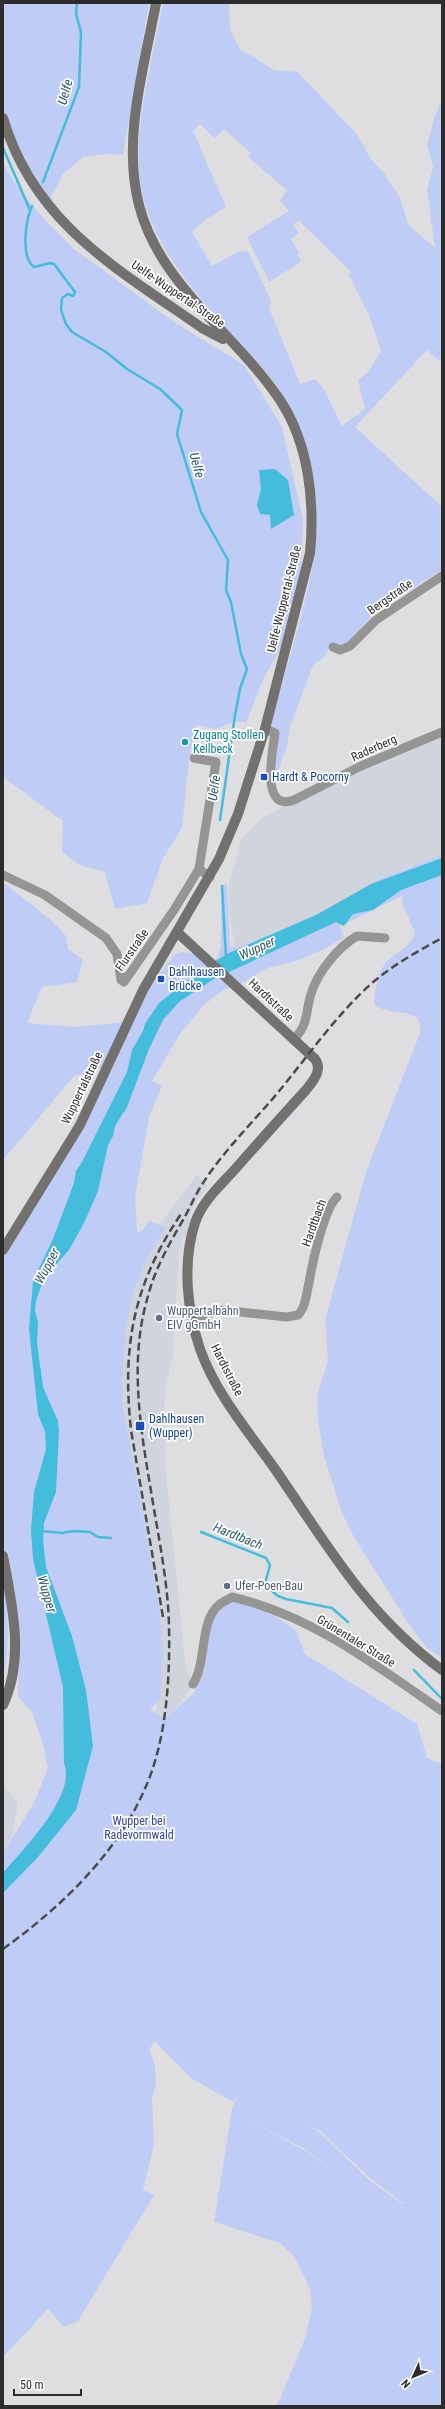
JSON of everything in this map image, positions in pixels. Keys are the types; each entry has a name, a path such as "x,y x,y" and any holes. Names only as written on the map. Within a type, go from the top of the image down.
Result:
{"main road":[{"path":"156,3 134,126 132,155 135,189 149,234 164,261 184,289 226,336"},
{"name":"Uelfe-Wuppertal-Straße","path":"3,118 18,159 31,183 47,205 70,230 96,252 202,328 219,338 223,339 226,336 263,376 281,401 301,449 310,494 312,534 310,553 265,729 238,814 210,877 177,932"},
{"name":"Hardtstraße","path":"177,932 294,1039 316,1061 318,1067 317,1074 306,1090 209,1198 198,1214 192,1230 188,1257 188,1283 192,1319 206,1364 221,1391 336,1560 360,1592 390,1626 442,1670"},
{"name":"Wuppertalstraße","path":"3,1250 82,1120 143,990 177,932"},
{"path":"3,1556 11,1603 15,1649 11,1684 3,1705"}],"street":[{"name":"Bergstraße","path":"333,647 340,650 349,647 376,620 442,576"},
{"name":"Raderberg","path":"265,729 275,734 271,759 271,788 278,798 290,802 361,766 442,732"},
{"name":"Flurstraße","path":"3,875 46,895 106,938 115,950 121,980 124,982 174,910 199,869 216,762 194,758"},
{"path":"199,869 210,877"},
{"name":"Hardtstraße","path":"294,1039 304,1028 314,985 334,956 357,936 384,938"},
{"name":"Hardtbach","path":"192,1319 222,1310 287,1317 298,1315 303,1307 313,1259 329,1210 337,1198"},
{"name":"Grünentaler Straße","path":"193,1684 200,1670 210,1620 218,1605 232,1597 274,1610 328,1635 352,1649 442,1711"}],"shaded area":[{"path":"442,732 442,858 371,884 316,915 236,950 229,915 229,884 241,840 261,819 294,801"},
{"path":"197,1175 208,1186 194,1204 189,1219 192,1230 183,1239 179,1252 173,1355 165,1391 164,1415 166,1475 186,1668 193,1684 179,1705 159,1722 157,1720 157,1697 113,1358 149,1238"},
{"path":"3,1783 18,1803 12,1837 3,1852"}],"green space":[{"path":"3,3 149,3 123,155 107,154 83,157 63,174 52,195 52,210 3,118"},
{"path":"163,3 229,3 230,29 240,49 274,70 298,72 358,136 370,158 384,173 400,198 408,224 435,248 427,190 433,167 427,145 434,119 442,99 442,363 427,350 355,427 442,507 442,570 375,612 349,642 330,647 323,658 313,665 291,724 287,745 279,769 273,772 271,726 274,710 303,610 313,558 317,508 314,486 298,428 289,406 267,374 217,318 185,279 159,238 149,215 142,192 139,171 139,147 144,98","holes":["200,124 215,139 224,129 251,153 248,157 287,190 280,201 289,211 247,237 269,282 301,262 298,255 299,253 291,239 299,233 293,224 299,221 352,273 348,273 369,315 381,351 368,372 358,380 365,409 342,426 325,391 316,379 300,384 269,308 271,301 248,251 238,252 212,266 192,232 202,222 226,207 193,131"]},
{"path":"3,163 18,188 45,220 74,249 177,324 244,365 282,427 303,520 301,575 281,648 263,679 246,723 236,721 216,729 196,725 190,752 182,828 163,858 147,903 115,909 105,872 79,865 62,852 63,821 3,777"},
{"name":"Wupper bei Radevormwald","path":"442,855 442,1658 427,1648 410,1626 354,1537 342,1513 324,1456 318,1420 317,1396 328,1361 325,1320 366,1172 420,1033 420,1024 417,1018 404,1013 380,1008 374,1004 378,980 383,967 391,958 409,944 415,933 403,905 402,896 340,926 344,938 318,952 293,962 267,968 242,983 223,990 204,1005 180,1034 152,1081 162,1086 149,1117 135,1197 137,1232 142,1231 150,1220 165,1228 147,1258 134,1290 126,1323 122,1379 123,1409 146,1530 160,1616 163,1656 160,1699 150,1710 165,1718 193,1694 204,1671 207,1656 207,1635 219,1606 233,1598 268,1610 296,1631 305,1654 417,1724 427,1758 442,1764 442,2406 277,2406 306,2336 312,2307 310,2289 294,2256 280,2243 214,2222 233,2104 235,2111 234,2102 242,2094 233,2102 191,2078 155,2041 149,2050 155,2065 156,2085 152,2097 154,2145 143,2190 154,2195 78,2321 64,2327 48,2309 3,2357 3,1853 34,1803 48,1768 43,1744 32,1712 18,1697 19,1653 3,1540 3,1255 56,1169 126,1029 152,984 174,955 181,952 194,953 209,966 218,957 221,946 221,885 227,884 230,946 238,948 342,904 378,880","holes":["236,2114 305,2149 334,2171 304,2150","307,2125 320,2131 370,2178 403,2203 405,2201 403,2204 370,2181 319,2132"]},
{"path":"3,882 51,920 66,936 68,949 83,960 77,982 42,987 27,1023 76,1027 125,1022 105,1067 74,1076 3,1160"},
{"path":"3,1571 8,1639 6,1666 3,1679"}],"water":[{"path":"275,469 288,480 294,515 271,529 270,515 260,514 257,505 261,489 259,470"},
{"name":"Wupper","path":"442,858 442,875 401,890 373,910 353,914 344,926 336,922 214,979 180,1001 163,1020 149,1049 127,1107 115,1126 113,1136 108,1145 98,1191 84,1223 69,1250 44,1278 36,1301 35,1311 38,1322 37,1343 43,1387 58,1421 59,1431 56,1492 44,1523 43,1540 46,1567 72,1636 86,1690 93,1746 76,1810 38,1857 3,1893 3,1873 35,1836 56,1806 63,1791 66,1776 64,1763 63,1687 33,1559 31,1530 34,1492 46,1449 45,1432 38,1414 29,1329 33,1281 53,1239 74,1183 76,1171 82,1162 127,1072 132,1050 143,1031 145,1024 159,1003 205,967 229,953 316,915 371,884"}],"waterway":[{"name":"Uelfe","path":"43,182 79,87 81,32 76,14 77,3"},
{"path":"3,148 30,210"},
{"name":"Uelfe","path":"32,206 26,228 27,255 34,267 50,263 54,264 75,292 73,296 68,294 62,298 61,310 66,324 72,332 106,352 127,369 160,389 182,410 177,434 201,512 228,560 226,590 231,602 241,654 247,669 240,689 235,715 220,820"},
{"name":"Uelfe","path":"222,886 226,958"},
{"name":"Hardtbach","path":"41,1531 62,1533 73,1531 90,1532 98,1537 111,1538"},
{"name":"Hardtbach","path":"201,1532 266,1558 270,1565 266,1586 278,1596 332,1608 348,1622"},
{"name":"Hardtbach","path":"414,1670 442,1699"}],"railway":[{"path":"3,1949 26,1932 69,1895 107,1852 137,1805 149,1779 160,1742 164,1723 169,1664 167,1592 143,1442 138,1393 139,1344 142,1320 158,1266 203,1183 228,1149 275,1096 333,1024 358,996 380,976 442,938"},
{"path":"163,1617 131,1430 128,1371 130,1343 142,1291 165,1240 181,1214"}],"place":[{"name":"Zugang Stollen Keilbeck","path":"185,742"},
{"name":"Hardt & Pocorny","path":"264,777"},
{"name":"Dahlhausen Brücke","path":"161,979"},
{"name":"Wuppertalbahn EIV gGmbH","path":"159,1318"},
{"name":"Dahlhausen (Wupper)","path":"140,1426"},
{"name":"Ufer-Poen-Bau","path":"227,1586"}]}
